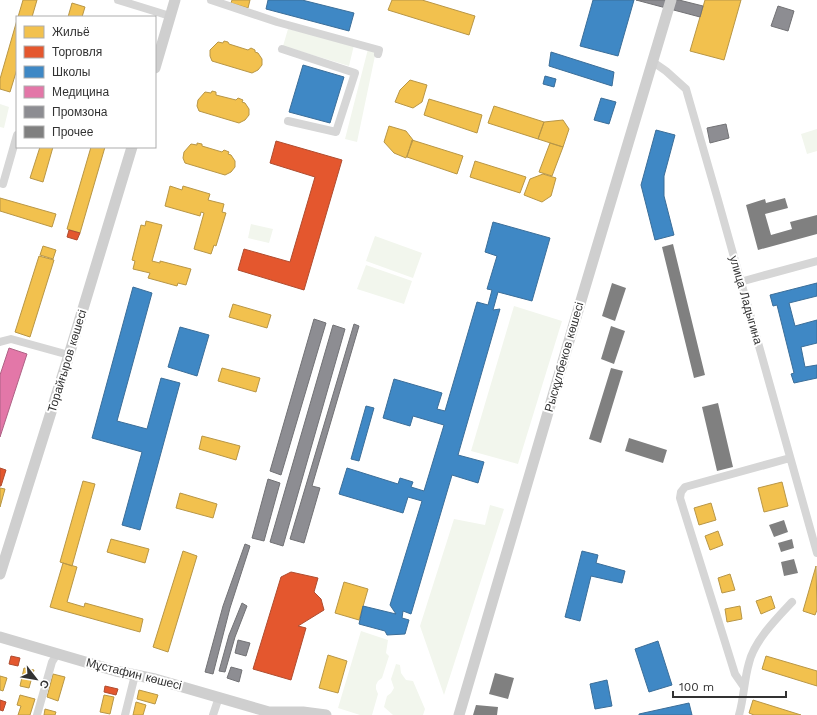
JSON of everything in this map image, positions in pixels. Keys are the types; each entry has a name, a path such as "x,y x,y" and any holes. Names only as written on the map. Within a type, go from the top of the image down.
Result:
{"street":[{"path":"118,0 170,16"},
{"path":"156,65 175,0"},
{"path":"211,0 277,22 379,50 378,54"},
{"name":"Рысқұлбеков көшесі","path":"460,715 671,0"},
{"path":"282,49 355,73 336,132 288,121"},
{"name":"улица Ладыгина","path":"653,62 666,71 686,89 817,553"},
{"path":"3,184 16,138"},
{"name":"Торайғыров көшесі","path":"0,574 69,355 132,148"},
{"path":"740,282 817,261"},
{"path":"0,342 11,339 69,355"},
{"path":"744,687 735,674 680,498 681,492 685,487 790,458"},
{"path":"739,715 749,661 759,642 771,625 792,602"},
{"name":"Мұстафин көшесі","path":"0,637 116,671 155,679 272,713 303,712 326,715"},
{"path":"37,715 52,662 57,654"},
{"path":"125,715 136,675"},
{"path":"213,715 218,697"}],"shaded area":[{"path":"288,29 354,45 349,66 283,46"},
{"path":"368,49 376,51 357,142 345,139"},
{"path":"0,104 9,107 4,128 0,127"},
{"path":"817,129 817,151 807,154 801,134"},
{"path":"251,224 273,229 269,243 248,238"},
{"path":"375,236 422,253 413,278 366,261"},
{"path":"366,265 412,281 404,304 357,289"},
{"path":"514,306 562,321 518,464 471,451"},
{"path":"490,505 504,509 444,695 420,626 454,519 485,525"},
{"path":"361,631 388,640 386,653 389,656 382,678 376,685 378,694 372,715 360,715 338,708"},
{"path":"396,664 400,665 401,673 406,680 413,681 425,709 423,715 393,715 384,707 387,696 394,688 391,679"}],"building: Жильё":[{"path":"23,0 37,0 32,16 18,16"},
{"path":"232,0 250,0 248,8 231,3"},
{"path":"392,0 422,0 475,16 469,35 388,10"},
{"path":"705,0 741,0 724,60 690,51"},
{"path":"72,3 85,7 82,16 68,16"},
{"path":"16,23 16,72 10,92 0,89 0,79"},
{"path":"224,41 248,50 251,48 255,50 255,52 258,53 262,59 262,65 258,70 252,73 212,61 210,50 218,42 223,43"},
{"path":"410,80 427,85 422,102 413,108 395,102 400,90"},
{"path":"212,91 216,92 216,95 236,100 238,98 243,100 242,102 245,103 249,109 249,115 245,120 239,123 199,111 197,106 198,100 205,92 211,93"},
{"path":"429,99 482,115 477,133 424,115"},
{"path":"494,106 544,122 538,139 488,123"},
{"path":"563,120 569,129 563,147 538,139 544,122"},
{"path":"389,126 406,131 413,140 406,158 394,153 384,142"},
{"path":"412,140 463,156 457,174 407,157"},
{"path":"197,143 222,152 224,150 229,152 228,154 231,155 235,161 235,167 231,172 225,175 185,163 183,158 184,152 191,144 197,145"},
{"path":"550,143 563,147 552,176 539,172"},
{"path":"40,148 53,148 43,182 30,178"},
{"path":"91,148 105,148 80,233 67,229"},
{"path":"475,161 526,177 520,193 470,177"},
{"path":"543,174 556,178 551,196 542,202 524,195 530,179"},
{"path":"170,186 182,190 183,186 210,194 208,200 224,204 222,212 226,213 216,246 214,245 211,254 194,249 204,213 201,212 200,216 165,206"},
{"path":"0,198 56,214 52,227 0,211"},
{"path":"146,221 162,225 152,261 160,263 160,261 191,269 186,285 178,283 177,286 148,278 150,273 133,269 135,261 132,260 141,225 145,226"},
{"path":"43,246 56,250 53,259 40,255"},
{"path":"39,256 54,260 30,337 15,332"},
{"path":"233,304 271,315 267,328 229,317"},
{"path":"222,368 260,378 256,392 218,381"},
{"path":"202,436 240,446 236,460 199,449"},
{"path":"83,481 95,484 72,566 60,562"},
{"path":"782,482 788,506 764,512 758,488"},
{"path":"0,488 5,489 0,507"},
{"path":"180,493 217,504 213,518 176,508"},
{"path":"711,503 716,520 699,525 694,508"},
{"path":"718,531 723,545 710,550 705,536"},
{"path":"111,539 149,549 145,563 107,552"},
{"path":"183,551 197,556 168,652 153,647"},
{"path":"63,563 77,567 67,602 84,607 85,603 143,619 140,632 50,607"},
{"path":"816,566 817,610 815,615 803,611"},
{"path":"730,574 735,590 722,593 718,578"},
{"path":"344,582 368,589 359,620 335,613"},
{"path":"771,596 775,608 761,614 756,601"},
{"path":"740,606 742,619 727,622 725,609"},
{"path":"328,655 347,661 338,693 319,688"},
{"path":"766,656 817,671 817,686 762,669"},
{"path":"24,668 34,670 29,688 20,686"},
{"path":"53,674 65,677 58,701 47,697"},
{"path":"0,676 7,678 3,691 0,690"},
{"path":"139,690 158,695 155,704 137,699"},
{"path":"20,695 35,699 30,715 18,715 21,706 17,705"},
{"path":"104,695 114,697 110,714 100,712"},
{"path":"753,700 801,715 754,715 749,713"},
{"path":"136,702 146,705 143,715 133,715"},
{"path":"45,709 56,712 55,715 44,715"}],"building: Торговля":[{"path":"276,141 342,160 304,290 238,270 244,249 290,262 315,177 270,163"},
{"path":"69,230 80,233 77,240 67,237"},
{"path":"0,468 6,470 1,486 0,486"},
{"path":"291,572 318,578 314,592 321,599 324,610 298,626 306,628 291,680 253,669 281,577"},
{"path":"11,656 20,658 18,666 9,664"},
{"path":"105,686 118,689 116,695 104,692"},
{"path":"0,700 6,702 3,711 0,710"}],"building: Школы":[{"path":"268,0 302,0 354,13 349,31 266,9"},
{"path":"593,0 634,0 618,56 580,46"},
{"path":"551,52 614,72 612,86 549,66"},
{"path":"303,65 344,77 330,123 289,112"},
{"path":"545,76 556,79 554,87 543,84"},
{"path":"601,98 616,102 609,124 594,120"},
{"path":"656,130 675,135 664,176 664,196 674,235 655,240 641,185"},
{"path":"493,222 550,238 532,301 498,292 493,310 500,309 458,455 484,462 478,483 452,475 411,614 403,611 402,618 409,620 405,634 387,635 385,631 359,624 363,606 396,614 390,605 422,501 408,497 403,513 339,494 347,468 398,484 400,478 413,482 411,487 424,491 444,425 413,416 410,426 383,418 394,379 442,393 437,409 445,411 477,302 488,305 492,290 487,289 497,256 485,252"},
{"path":"817,283 817,296 789,303 795,326 817,320 817,343 801,347 805,367 817,365 817,378 794,383 791,374 794,373 777,305 773,306 770,295"},
{"path":"133,287 152,293 117,421 147,429 161,378 180,383 140,530 122,525 142,452 92,438"},
{"path":"180,327 209,335 197,376 168,367"},
{"path":"366,406 374,408 359,461 351,459"},
{"path":"582,551 598,555 596,563 625,571 622,583 591,576 580,621 565,617"},
{"path":"658,641 672,685 649,692 635,649"},
{"path":"607,680 612,706 595,709 590,684"},
{"path":"689,703 692,715 639,715 639,714"}],"building: Медицина":[{"path":"9,348 27,354 0,437 0,375"}],"building: Промзона":[{"path":"636,0 679,0 703,6 700,17"},
{"path":"778,6 794,11 788,31 771,26"},
{"path":"726,124 729,138 710,143 707,128"},
{"path":"314,319 326,323 281,475 270,471"},
{"path":"354,324 359,326 312,486 320,488 304,543 290,539"},
{"path":"333,325 345,329 283,546 270,542"},
{"path":"268,479 280,483 264,541 252,538"},
{"path":"245,544 250,546 230,608 213,674 205,672 223,606"},
{"path":"242,603 247,606 235,637 225,672 219,671 229,635"},
{"path":"238,640 250,643 246,656 235,653"},
{"path":"231,667 242,670 239,682 227,678"}],"building: Прочее":[{"path":"785,198 788,208 765,214 771,235 792,229 790,222 817,215 817,234 758,250 746,205 765,199 766,203"},
{"path":"673,244 705,375 694,378 662,247"},
{"path":"612,283 626,288 615,321 602,316"},
{"path":"611,326 625,331 614,364 601,359"},
{"path":"611,368 623,371 601,443 589,439"},
{"path":"718,403 733,467 717,471 702,407"},
{"path":"629,438 667,450 663,463 625,451"},
{"path":"784,520 788,532 774,537 769,525"},
{"path":"792,539 794,548 781,552 778,543"},
{"path":"794,559 798,573 784,576 781,562"},
{"path":"495,673 514,678 508,699 489,694"},
{"path":"476,705 498,707 497,715 473,715"}]}
